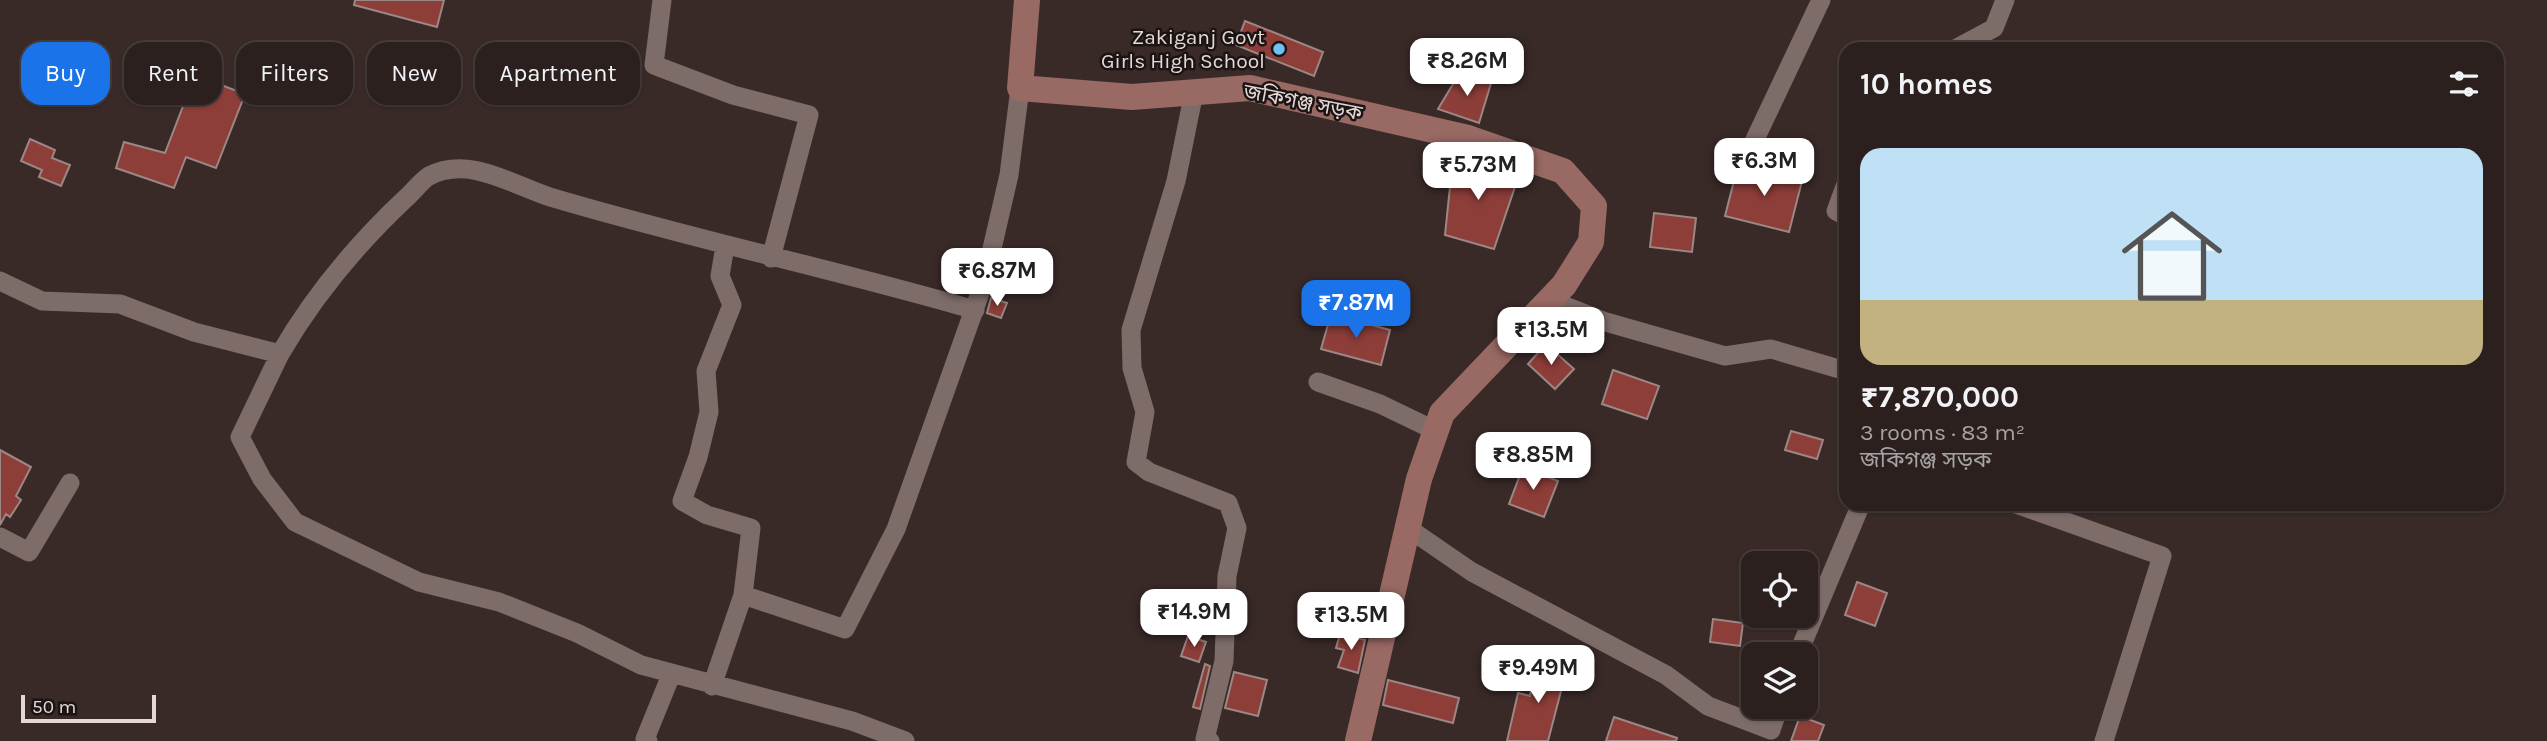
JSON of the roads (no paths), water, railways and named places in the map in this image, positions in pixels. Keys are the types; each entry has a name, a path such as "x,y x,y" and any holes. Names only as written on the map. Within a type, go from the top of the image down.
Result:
{"main road":[{"path":"1020,88 1027,0"},
{"name":"জকিগঞ্জ সড়ক","path":"1020,88 1132,97 1250,88 1468,138 1563,171 1594,206 1591,242 1564,285 1442,413 1419,479 1358,741"}],"street":[{"path":"662,0 654,65 733,94 809,115 771,258"},
{"path":"1749,152 1821,0"},
{"path":"1968,42 1994,28 2005,0"},
{"path":"743,595 845,629 896,529 975,310 1009,175 1020,88"},
{"path":"1194,92 1176,181 1131,330 1132,368 1145,412 1136,462 1149,472 1228,503 1237,528 1227,576 1224,661 1205,739 1210,741"},
{"path":"905,741 852,721 671,675 641,665 577,633 499,601 419,582 295,522 262,479 240,437 280,354 306,310 395,208 429,176 471,167 526,190 725,246 886,284 975,310"},
{"path":"712,686 743,595 751,528 707,515 682,501 698,457 709,412 706,371 732,305 720,276 725,246"},
{"path":"0,281 42,301 120,304 194,332 280,354"},
{"path":"1550,300 1606,321 1725,356 1771,349 1839,369"},
{"path":"1318,382 1380,404 1436,430"},
{"path":"0,537 29,552 70,483"},
{"path":"1803,642 1858,511"},
{"path":"2035,511 2162,556 2104,741"},
{"path":"1408,528 1472,572 1666,675 1708,706 1741,719"},
{"path":"648,741 645,739 671,675"},
{"path":"1742,719 1771,730 1775,719"}],"place":[{"name":"Zakiganj Govt Girls High School","path":"1279,49"}]}
